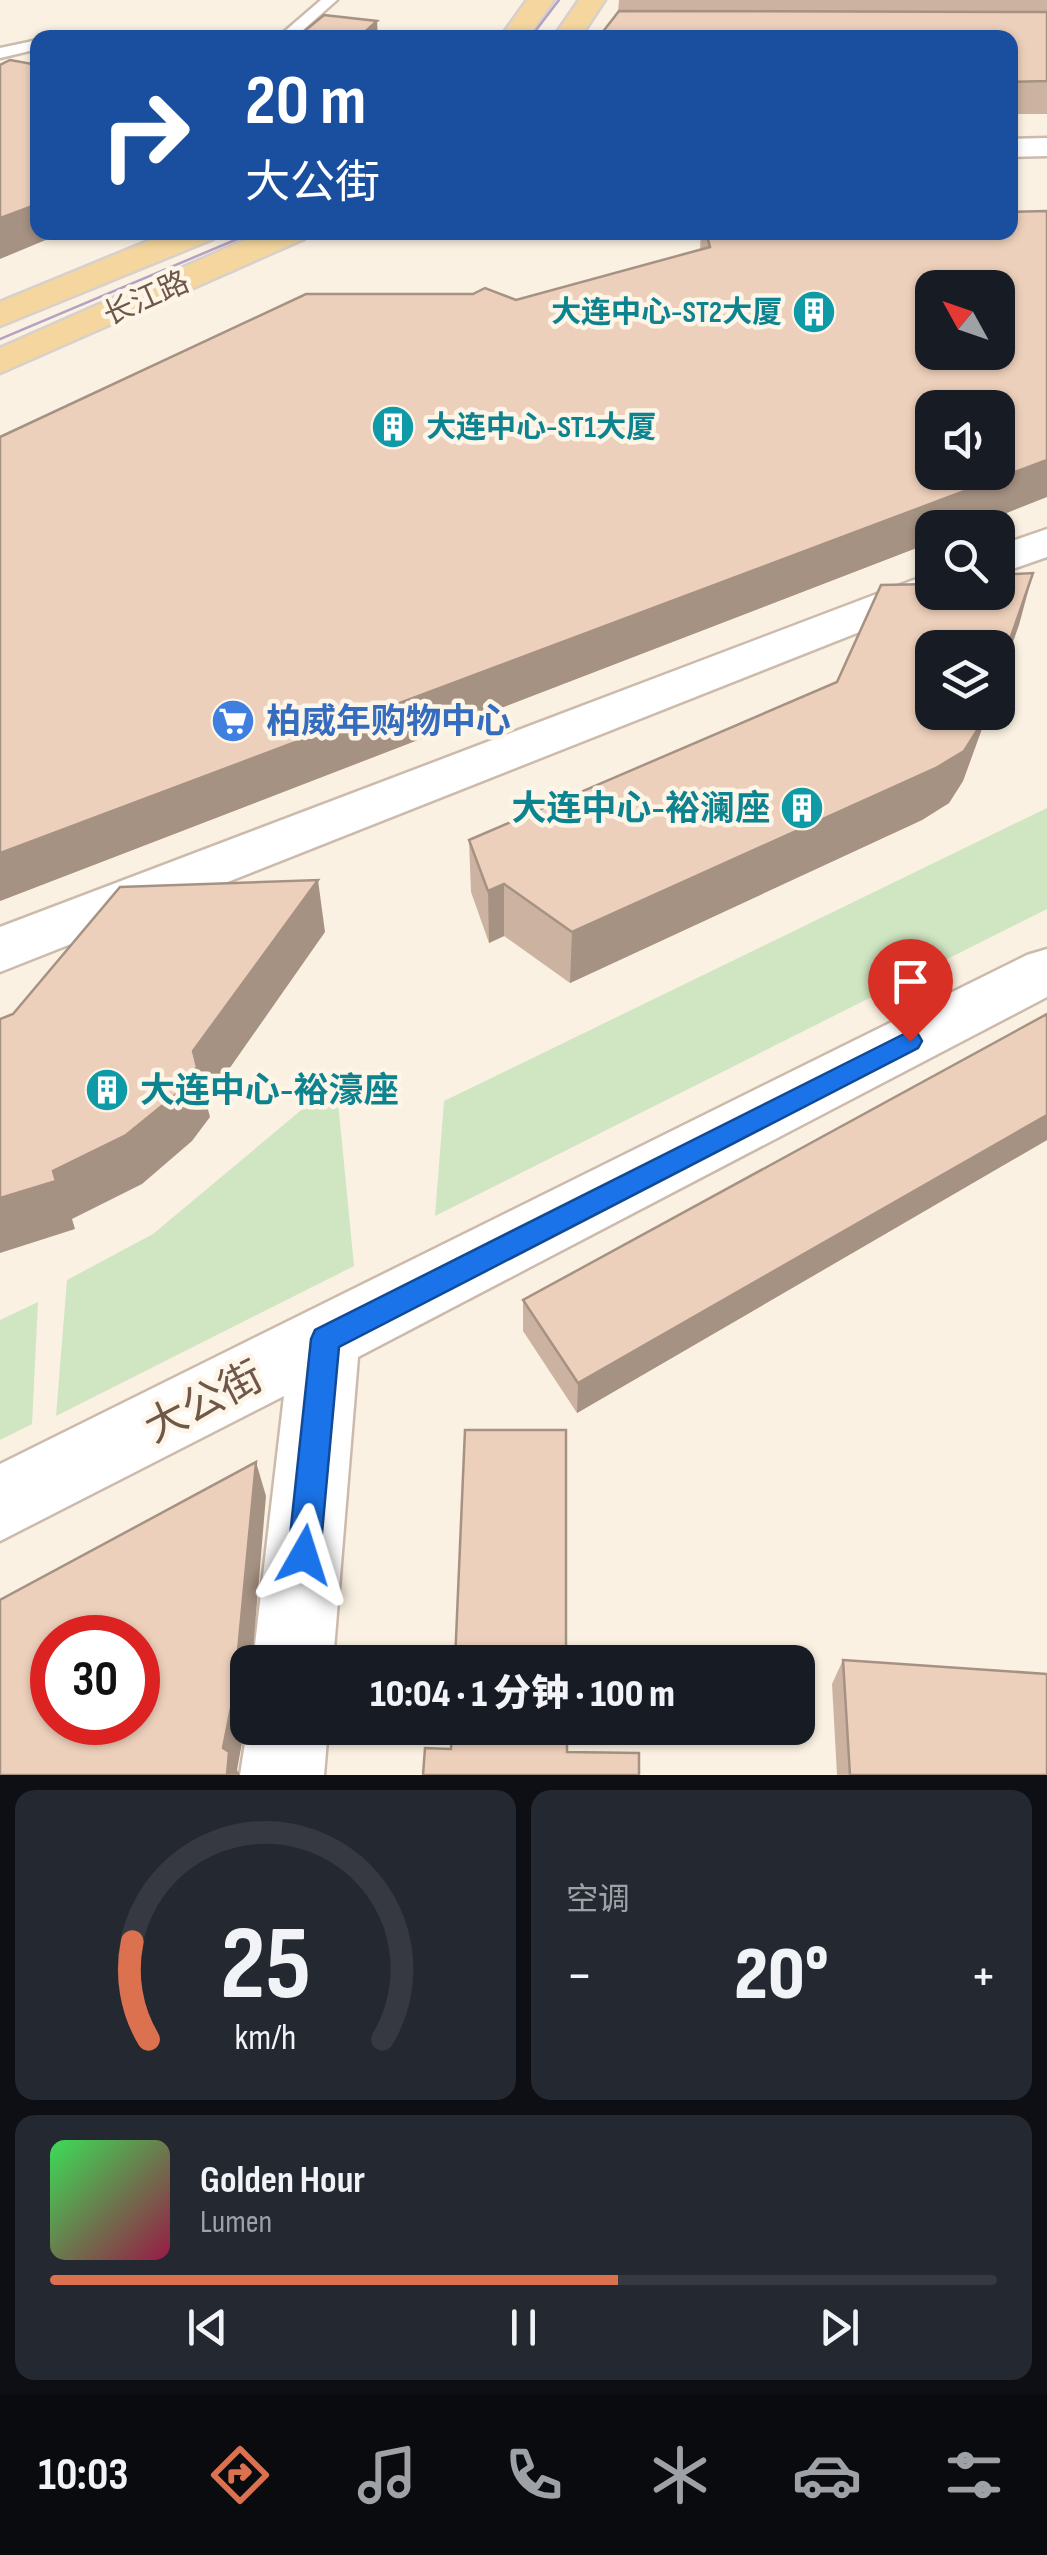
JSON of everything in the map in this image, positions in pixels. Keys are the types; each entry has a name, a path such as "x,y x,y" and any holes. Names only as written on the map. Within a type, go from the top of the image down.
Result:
{"main road":[{"path":"520,30 541,0"},
{"path":"571,30 592,0"},
{"name":"长江路","path":"0,314 182,240"},
{"name":"长江路","path":"0,362 274,240"}],"street":[{"path":"1018,134 1047,134"},
{"path":"1018,148 1047,147"},
{"path":"1015,554 1047,542"},
{"path":"0,950 915,594"},
{"name":"大公街","path":"0,1504 1047,971"},
{"path":"295,1645 325,1339"},
{"path":"282,1775 285,1745"}],"lane":[{"path":"294,30 330,0"},
{"path":"0,53 30,46"}],"green space":[{"path":"1047,808 1047,909 435,1216 444,1101"},
{"path":"336,1081 354,1266 56,1416 67,1280 153,1234"},
{"path":"38,1302 32,1424 0,1440 0,1320"}],"building":[{"path":"619,11 1047,12 1047,81 1018,82 1018,30 604,30"},
{"path":"324,15 377,21 367,30 306,30"},
{"path":"10,60 30,64 30,207 0,218 0,65"},
{"name":"柏威年购物中心","path":"1047,211 1047,460 1015,472 1015,390 915,390 915,490 967,490 0,853 0,437 306,294 473,294 485,288 516,300 710,247 708,240 1018,240 1018,212"},
{"path":"1033,573 1013,630 915,630 915,730 977,730 964,751 936,768 572,932 504,884 488,891 469,840 837,682 881,585 915,584 915,610 1015,610 1015,574"},
{"name":"大连中心-裕濠座","path":"318,880 193,1051 197,1067 179,1092 126,1135 53,1171 56,1181 0,1198 0,1019 13,1014 120,887"},
{"path":"1047,1014 1047,1115 578,1383 523,1300"},
{"path":"465,1430 566,1430 566,1645 456,1645"},
{"path":"256,1462 239,1645 230,1645 230,1713 223,1748 229,1752 227,1775 0,1775 0,1600"},
{"path":"843,1660 1047,1674 1047,1775 850,1775"},
{"path":"451,1745 567,1745 567,1752 639,1753 639,1775 423,1775 425,1748 451,1749"}],"tram line":[{"path":"536,30 559,0"},
{"path":"0,339 235,240"}],"place":[{"name":"大连中心-ST2大厦","path":"814,312"},
{"name":"大连中心-ST1大厦","path":"393,427"},
{"name":"柏威年购物中心","path":"233,721"},
{"name":"大连中心-裕澜座","path":"802,808"},
{"name":"大连中心-裕濠座","path":"107,1090"}],"route":[{"path":"304,1555 325,1339 910,1041"}]}
